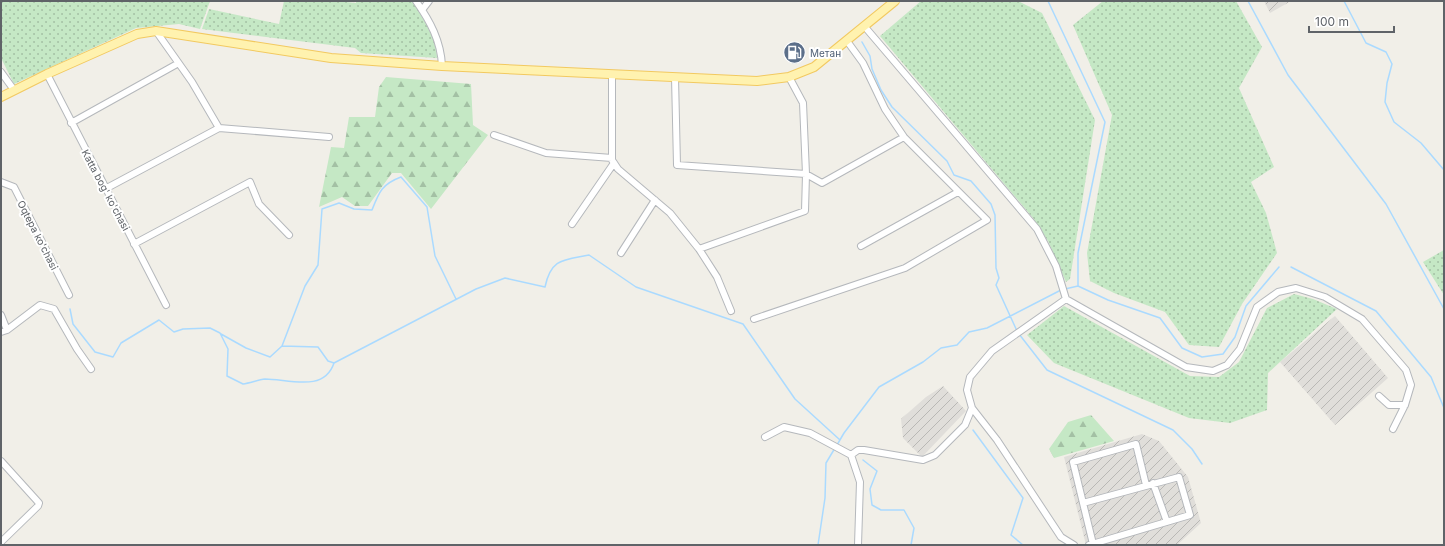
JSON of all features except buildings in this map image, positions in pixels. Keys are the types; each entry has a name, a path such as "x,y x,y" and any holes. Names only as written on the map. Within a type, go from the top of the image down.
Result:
{"main road":[{"path":"1,97 47,74 137,34 156,31 332,58 442,66 757,81 789,76 814,67 865,27 895,1"}],"street":[{"path":"416,1 432,26 441,53 442,66"},
{"path":"422,10 429,1"},
{"path":"865,27 1037,229 1056,266 1066,299 1186,367 1213,371 1227,365 1240,349 1257,307 1278,292 1296,288 1325,297 1362,319 1406,370 1411,386 1405,405 1392,429"},
{"path":"156,31 177,64 192,82 219,128"},
{"path":"754,319 905,268 988,220 904,137 885,109 863,63 847,41"},
{"path":"71,123 177,64"},
{"path":"1,72 14,90"},
{"name":"Katta bog' ko'chasi","path":"47,74 166,305"},
{"path":"612,74 613,160 618,169 670,213 699,249 717,277 731,311"},
{"path":"699,249 804,211 806,174 803,103 789,76"},
{"path":"675,77 677,165 806,174 822,183 904,137"},
{"path":"105,189 219,128 329,137"},
{"path":"494,134 546,153 613,160"},
{"path":"572,224 613,160"},
{"name":"Oqtepa ko'chasi","path":"1,182 14,187 69,295"},
{"path":"134,244 250,182 259,204 289,235"},
{"path":"861,246 958,192"},
{"path":"622,253 655,200"},
{"path":"1066,299 992,351 976,368 970,377 967,390 972,408 997,440 1061,537 1074,545"},
{"path":"1,315 4,331 40,305 54,309 77,349 91,369"},
{"path":"1379,396 1389,405 1405,405"},
{"path":"851,455 858,450 864,450 923,460 935,455 965,425 972,408"},
{"path":"765,437 784,427 810,433 851,455 860,482 858,545"},
{"path":"1083,503 1179,477 1190,515 1091,544 1083,503 1072,462 1136,444 1146,485"},
{"path":"1,461 38,500 38,506 1,542"},
{"path":"1153,483 1167,522"}],"shaded area":[{"path":"1264,1 1291,1 1270,13"},
{"path":"1335,316 1388,378 1335,425 1280,362"},
{"path":"943,386 966,411 922,457 903,438 901,419 926,397"},
{"path":"1142,434 1159,441 1188,477 1201,523 1177,545 1086,545 1064,457"}],"green space":[{"path":"1,1 210,1 200,29 179,24 136,28 14,84 1,58"},
{"path":"284,1 337,1 356,3 356,1 413,1 425,21 435,43 437,58 361,53 355,48 202,29 209,9 279,24"},
{"path":"921,1 1018,1 1042,13 1095,120 1070,279 1066,282 1048,241 1033,218 880,36"},
{"path":"1103,1 1236,1 1262,47 1239,88 1274,167 1251,182 1266,213 1277,253 1242,304 1219,347 1189,345 1165,312 1114,293 1090,281 1087,253 1112,115 1073,25"},
{"path":"386,77 471,84 473,125 488,135 431,209 401,173 392,173 368,206 355,206 342,197 319,207 331,147 344,148 349,117 375,117 379,87"},
{"path":"1444,250 1444,295 1423,262"},
{"path":"1294,294 1313,299 1337,309 1268,373 1267,410 1230,423 1189,418 1054,363 1027,335 1064,306 1190,376 1219,377 1239,362 1267,308"},
{"path":"1091,415 1114,441 1054,458 1049,449 1068,422"}],"waterway":[{"path":"1048,1 1105,122 1078,253 1078,286 1108,300 1160,318 1182,348 1202,357 1223,354 1235,337 1246,306 1279,267"},
{"path":"1248,1 1288,75 1386,204 1444,309"},
{"path":"1344,1 1366,43 1386,52 1392,64 1387,83 1385,102 1394,122 1421,143 1444,170"},
{"path":"862,42 870,56 872,69 881,90 892,107 947,161 954,175 971,181 991,204 995,215 996,268 999,278 996,285 1017,331"},
{"path":"221,334 246,348 270,357 282,346 305,286 318,265 322,209 339,203 354,209 372,210 382,189 389,183 401,177 427,207 435,256 456,299"},
{"path":"70,309 73,324 95,352 113,357 121,343 159,320 174,332 183,329 210,328 220,333 228,349 227,376 243,384 265,379 294,382 314,381 322,378 329,372 334,363 476,289 505,278 545,287 551,270 555,265 566,260 589,255 636,287 743,324 795,399 840,440"},
{"path":"1291,267 1376,311 1431,377 1444,408"},
{"path":"1065,289 1078,286"},
{"path":"837,445 844,433 879,387 923,362 941,348 957,345 969,332 987,328 1061,290"},
{"path":"1019,334 1047,370 1173,430 1192,449 1202,464"},
{"path":"282,346 318,347 328,361 334,363"},
{"path":"973,430 1023,498 1011,535 1023,545"},
{"path":"818,545 825,498 826,463 835,448"},
{"path":"863,460 877,471 870,489 872,505 881,510 904,510 914,528 911,545"}],"place":[{"name":"Метан","path":"794,53"}]}
